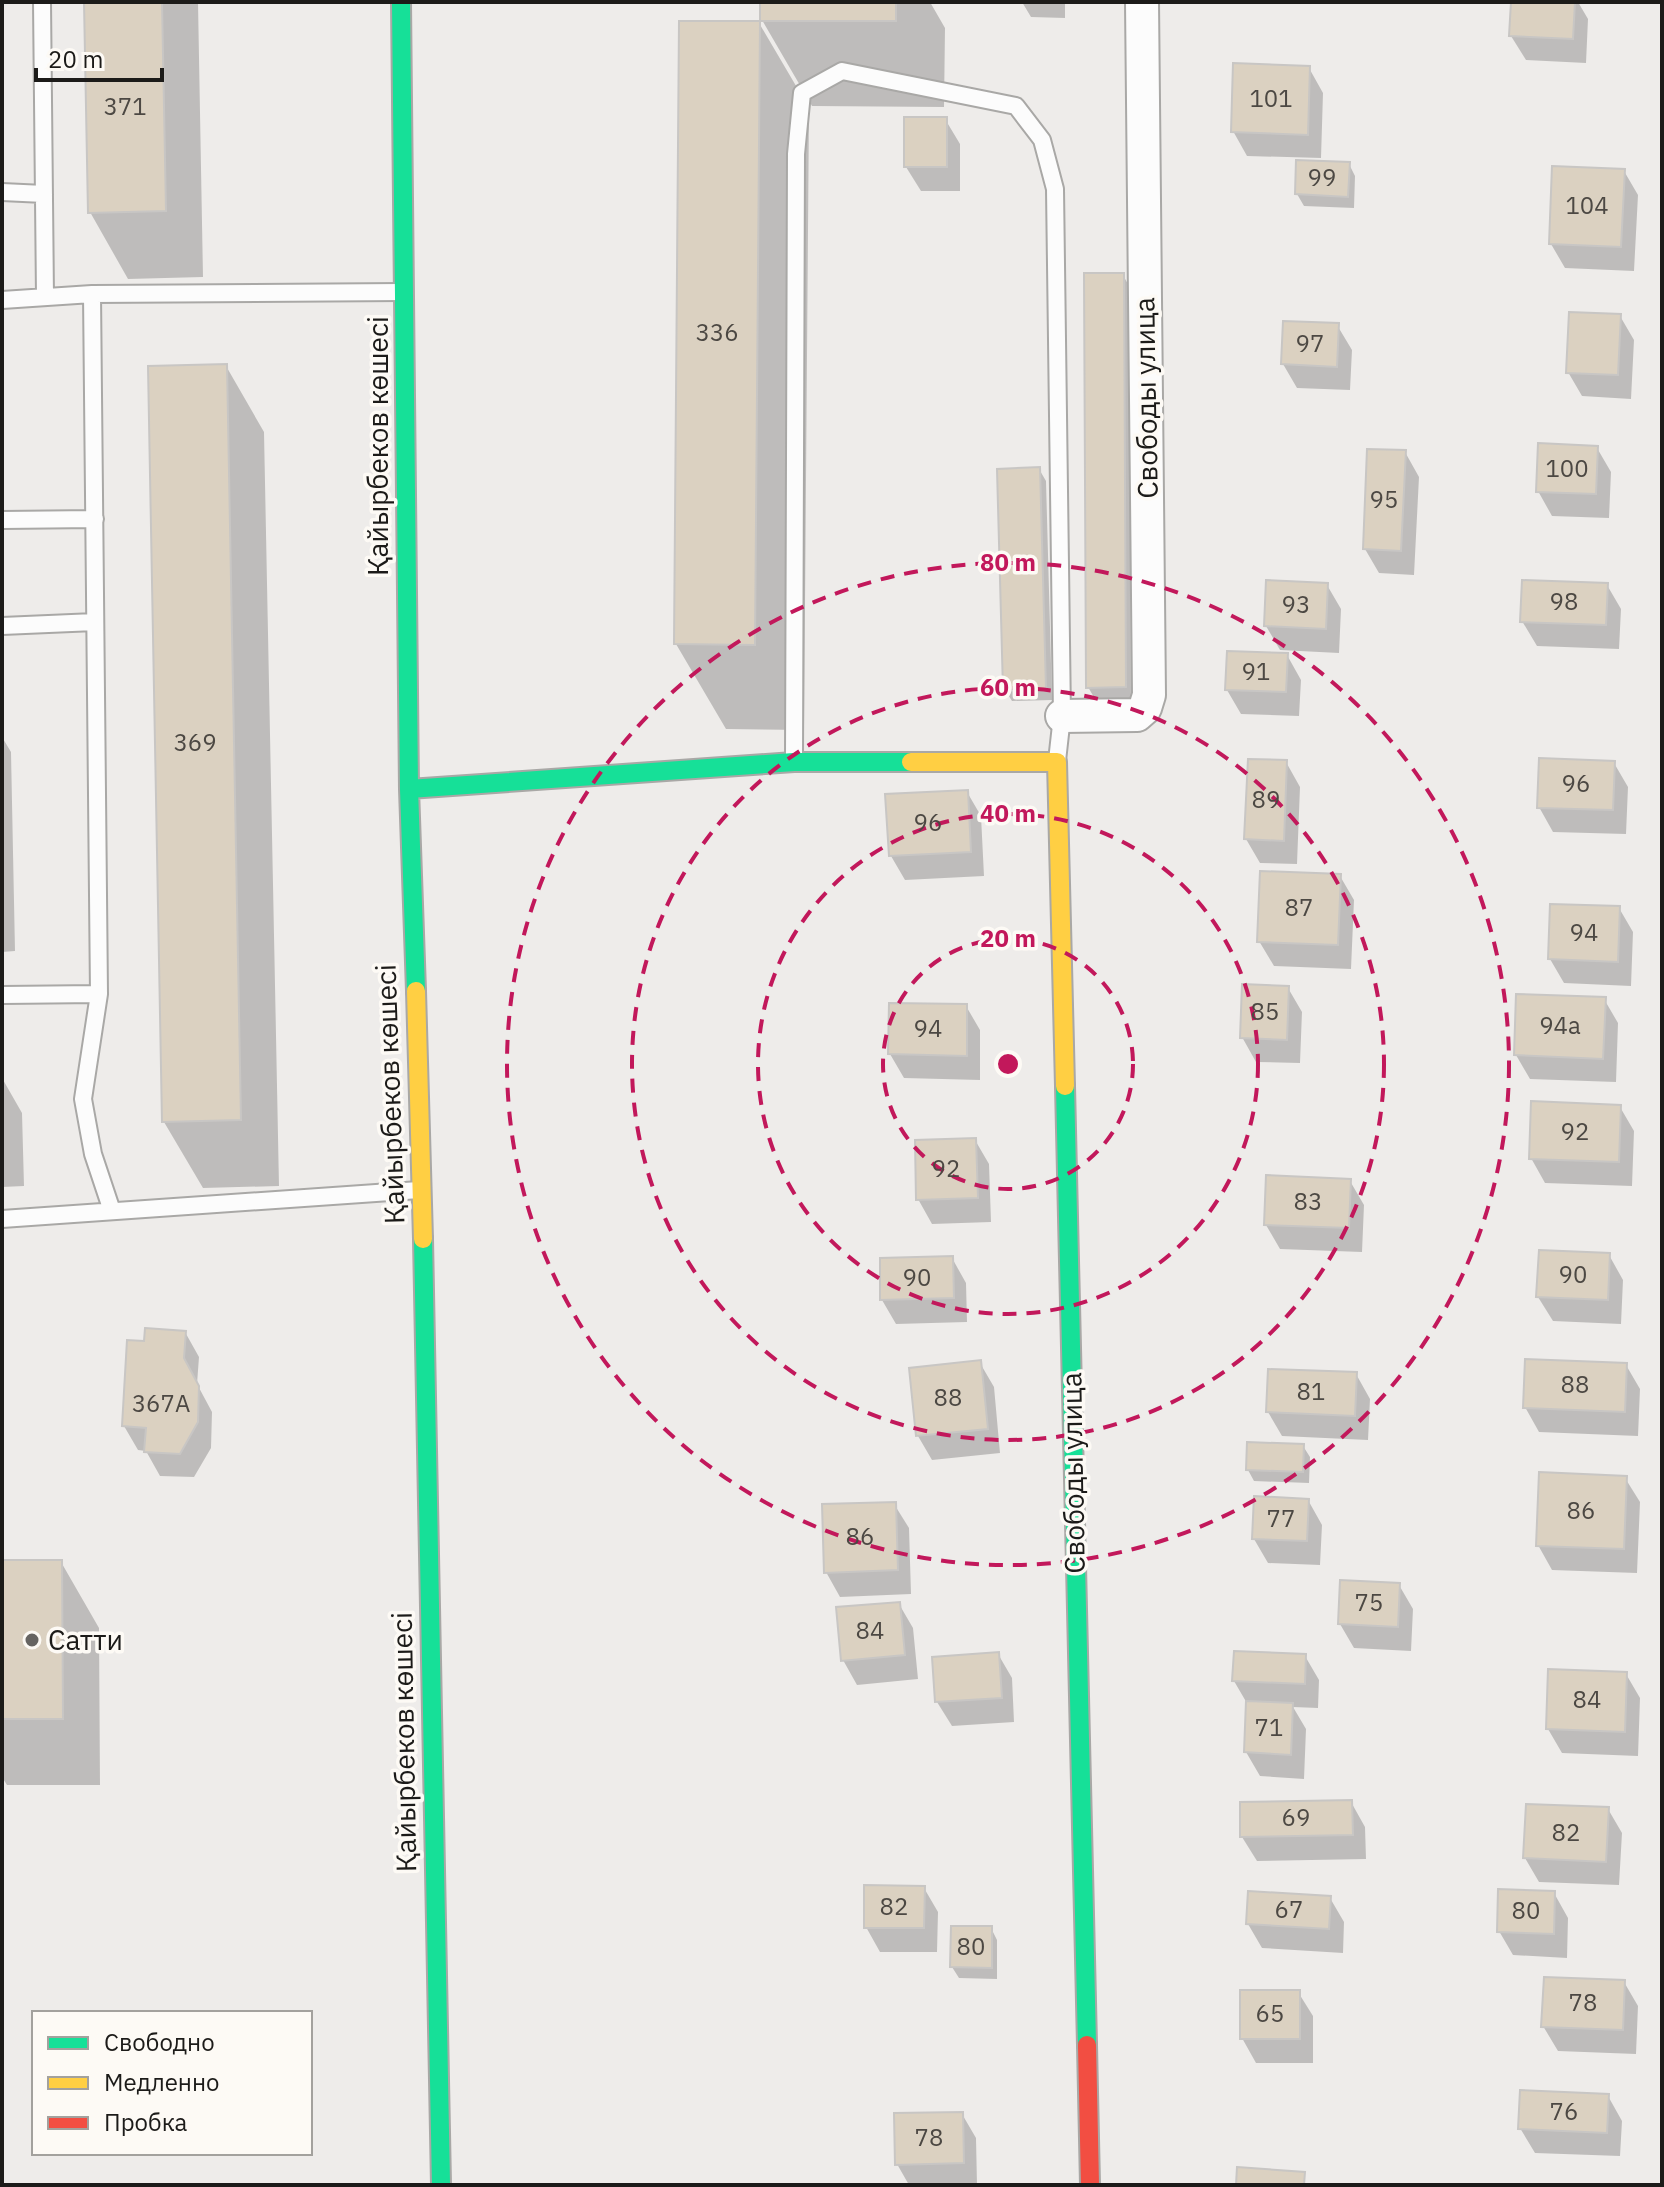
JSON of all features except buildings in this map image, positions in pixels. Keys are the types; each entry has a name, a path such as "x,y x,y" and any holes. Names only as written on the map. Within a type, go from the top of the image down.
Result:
{"main road":[{"name":"Қайырбеков көшесі","path":"401,2 409,789 422,1190 441,2185"},
{"path":"409,789 794,762 1057,762"},
{"name":"Свободы улица","path":"1057,762 1090,2185"}],"street":[{"name":"Свободы улица","path":"1062,716 1137,715 1145,708 1149,695 1142,2"}],"lane":[{"path":"42,2 45,297"},
{"path":"794,762 796,154 802,93 842,71 1016,106 1042,140 1055,189 1062,716 1057,762"},
{"path":"2,192 44,194"},
{"path":"2,300 92,294 405,292"},
{"path":"92,294 99,994 83,1099 93,1154 112,1211"},
{"path":"2,520 95,519"},
{"path":"2,626 95,622"},
{"path":"2,995 99,994"},
{"path":"2,1219 422,1190"}],"traffic: fast":[{"path":"401,2 409,789 416,991"},
{"path":"409,789 794,762 911,762"},
{"path":"1065,1086 1087,2045"},
{"path":"423,1239 441,2185"}],"traffic: slow":[{"path":"911,762 1057,762 1065,1086"},
{"path":"416,991 423,1239"}],"traffic: jam":[{"path":"1087,2045 1090,2185"}],"place":[{"name":"Сатти","path":"32,1640"}]}
